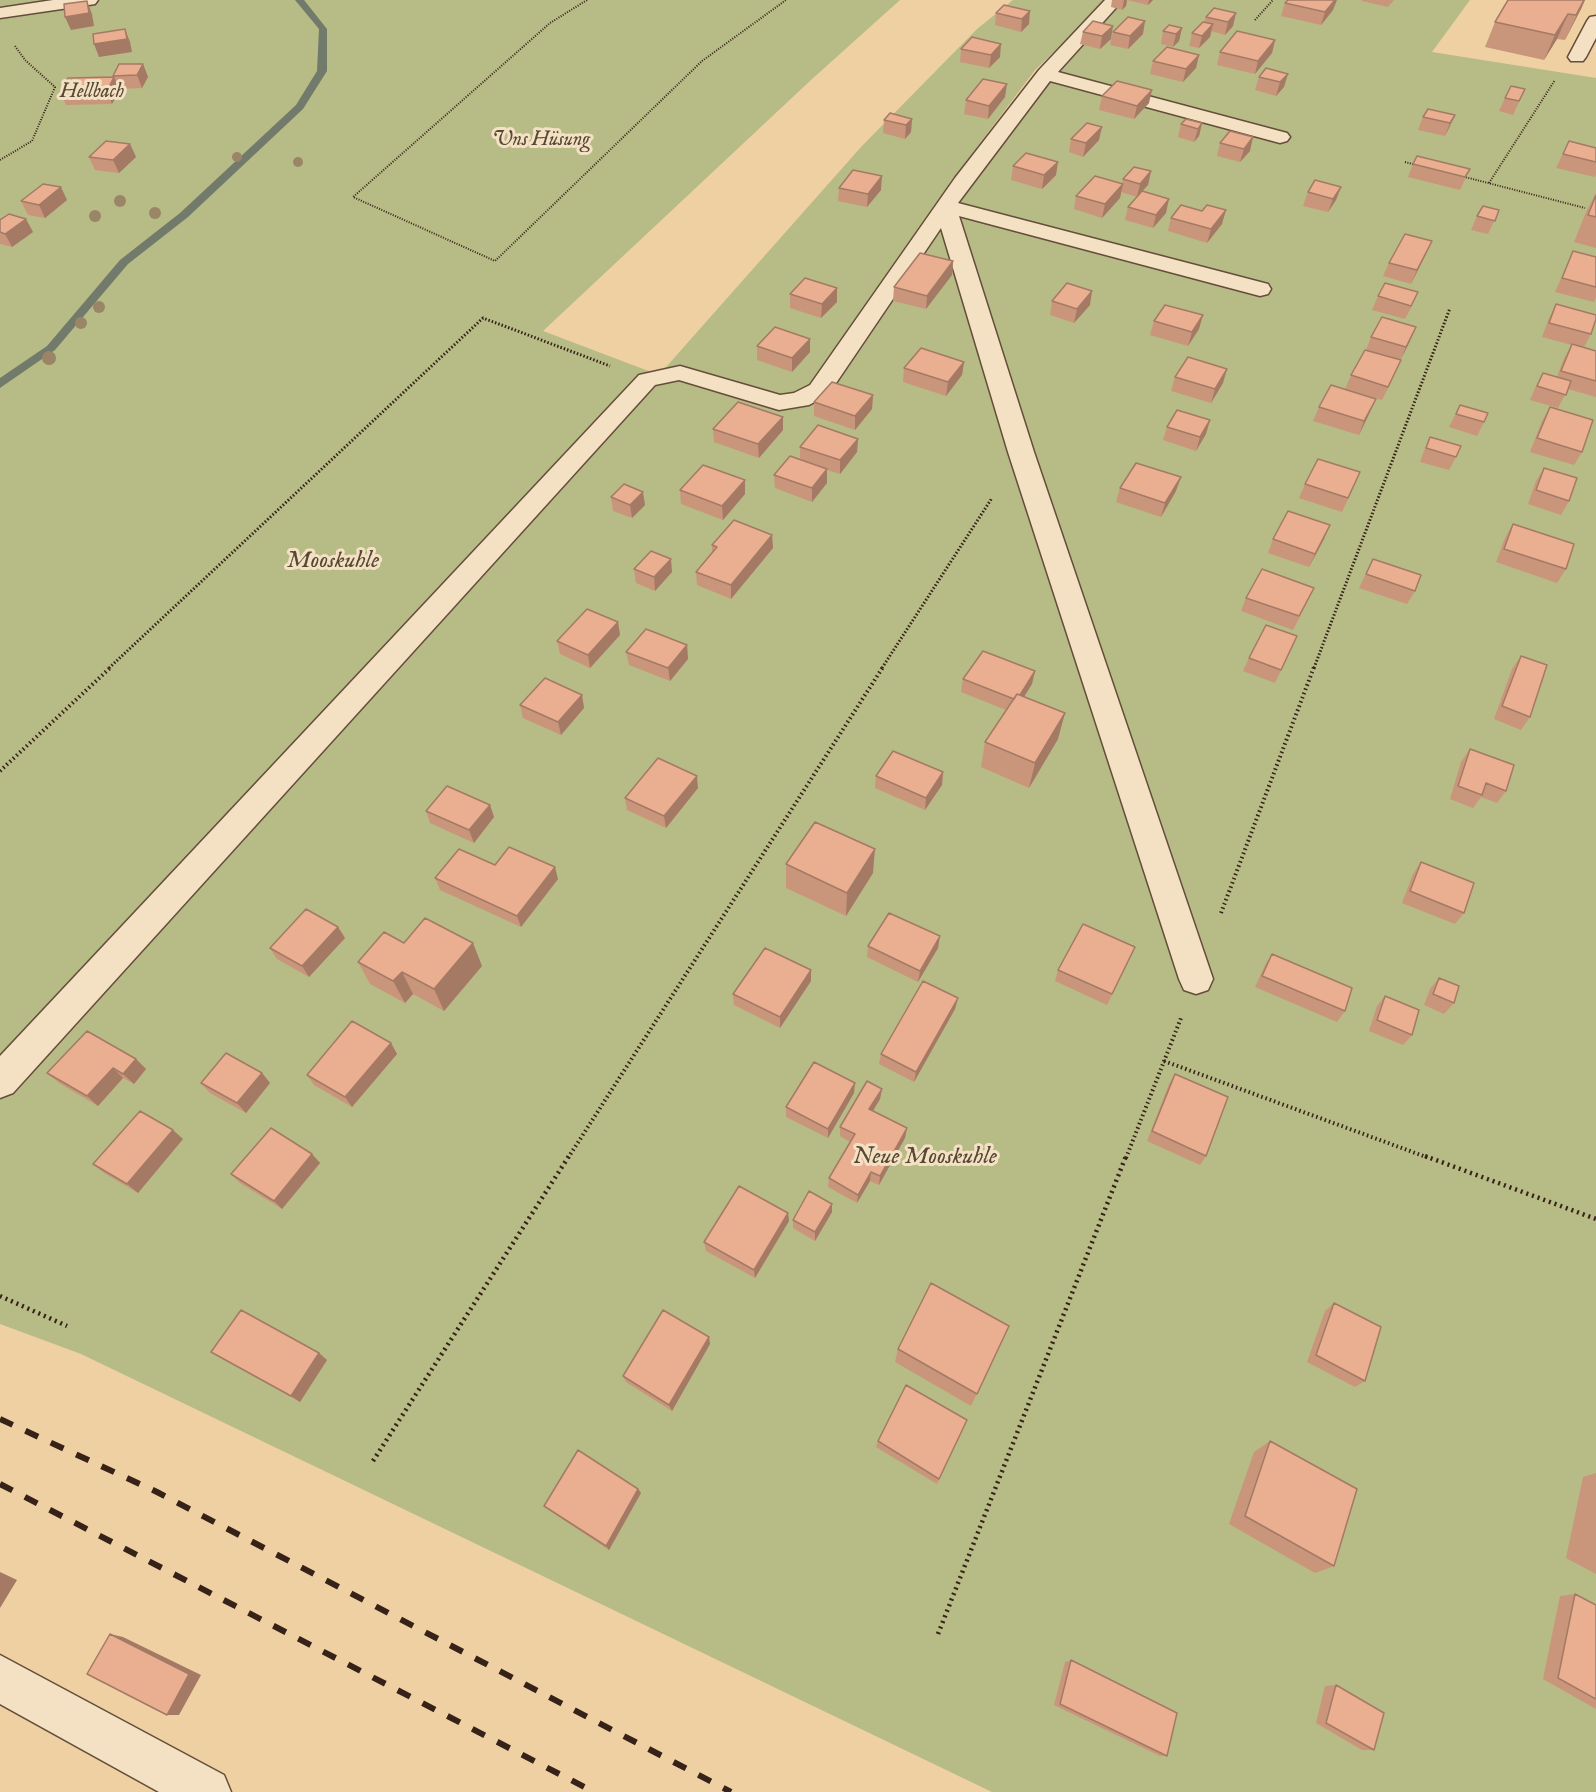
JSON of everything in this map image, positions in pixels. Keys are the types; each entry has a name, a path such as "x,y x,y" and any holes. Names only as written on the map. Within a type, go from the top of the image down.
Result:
{"street":[{"path":"0,13 89,0"},
{"path":"0,1081 647,380 680,373 779,403 800,400 819,390 945,206 1046,74 1114,0"},
{"path":"1577,57 1595,23"},
{"path":"1046,74 1280,137"},
{"path":"945,206 1260,289"},
{"path":"945,206 1021,452 1196,979"},
{"path":"0,1678 207,1792"}],"path":[{"path":"587,0 550,23 353,197 495,261 702,61 786,0"},
{"path":"1255,20 1273,0"},
{"path":"0,160 32,141 55,87 25,60 13,43"},
{"path":"1489,183 1563,67 1577,57"},
{"path":"1406,162 1416,165"},
{"path":"1458,175 1585,208"},
{"path":"0,771 483,318 647,380"},
{"path":"373,1461 1021,452"},
{"path":"1164,1061 1596,1219"},
{"path":"0,1296 67,1326"}],"green space":[{"name":"Neue Mooskuhle","path":"0,0 900,0 811,80 543,331 659,375 861,147 977,29 1013,0 1108,0 1035,70 950,183 967,187 1061,66 1124,0 1470,0 1432,52 1596,78 1596,1792 992,1792 81,1354 0,1324"}],"building":[{"path":"1288,0 1335,0 1325,12 1285,3"},
{"path":"1508,0 1584,0 1576,15 1568,14 1555,35 1495,22"},
{"path":"87,1 89,13 65,17 64,4"},
{"path":"1004,5 1030,11 1022,19 996,13"},
{"path":"1214,8 1236,13 1228,22 1206,17"},
{"path":"1128,17 1145,21 1130,36 1113,32"},
{"path":"1093,21 1113,26 1102,36 1083,32"},
{"path":"1203,22 1213,24 1202,36 1192,33"},
{"path":"1169,25 1182,28 1176,34 1163,31"},
{"path":"125,29 127,39 94,44 93,34"},
{"path":"1237,31 1275,40 1258,61 1220,52"},
{"path":"972,37 1001,44 991,55 961,49"},
{"path":"1167,47 1199,55 1186,69 1153,61"},
{"path":"119,64 143,64 137,75 113,76"},
{"path":"1266,68 1288,74 1280,82 1259,77"},
{"path":"114,77 107,91 60,92 68,78"},
{"path":"983,79 1007,84 989,106 966,100"},
{"path":"1117,81 1152,90 1137,106 1102,96"},
{"path":"1511,86 1525,89 1519,101 1505,98"},
{"path":"1428,109 1455,115 1450,123 1423,117"},
{"path":"890,113 912,119 906,125 884,120"},
{"path":"1186,119 1202,123 1198,129 1181,124"},
{"path":"1087,123 1102,127 1086,143 1071,139"},
{"path":"1230,131 1253,137 1244,149 1220,143"},
{"path":"106,141 130,144 113,160 89,157"},
{"path":"1569,141 1596,148 1596,162 1563,154"},
{"path":"1026,153 1058,162 1044,175 1013,166"},
{"path":"1417,156 1470,169 1465,177 1413,164"},
{"path":"1134,167 1151,171 1140,184 1123,179"},
{"path":"853,170 882,176 868,194 839,188"},
{"path":"1095,176 1123,184 1105,204 1076,196"},
{"path":"1315,180 1341,187 1333,199 1308,192"},
{"path":"43,184 61,187 39,205 21,201"},
{"path":"1142,191 1169,199 1156,215 1128,207"},
{"path":"1596,195 1596,217 1588,215"},
{"path":"1181,205 1202,211 1207,205 1226,210 1211,229 1171,218"},
{"path":"1483,206 1499,210 1495,221 1477,216"},
{"path":"9,214 26,219 5,234 0,232 0,220"},
{"path":"1405,234 1432,241 1417,270 1389,263"},
{"path":"1573,251 1596,257 1596,287 1562,278"},
{"path":"920,253 953,261 927,296 894,287"},
{"path":"805,278 837,288 822,304 790,294"},
{"path":"1067,283 1092,291 1077,309 1052,301"},
{"path":"1385,283 1418,292 1411,306 1378,296"},
{"path":"1556,304 1596,315 1591,334 1549,323"},
{"path":"1165,305 1203,315 1192,332 1154,321"},
{"path":"1382,317 1416,327 1406,347 1371,337"},
{"path":"775,327 810,339 792,358 757,346"},
{"path":"1572,344 1596,351 1596,381 1561,371"},
{"path":"921,348 964,362 948,382 904,368"},
{"path":"1365,350 1401,360 1388,387 1351,375"},
{"path":"1188,357 1227,369 1215,389 1175,377"},
{"path":"1543,373 1571,381 1566,395 1537,386"},
{"path":"832,382 873,395 855,416 814,402"},
{"path":"1331,385 1376,399 1364,421 1319,407"},
{"path":"738,402 783,417 758,444 713,429"},
{"path":"1460,405 1488,413 1484,422 1456,414"},
{"path":"1550,407 1593,420 1582,452 1537,438"},
{"path":"1177,410 1210,420 1200,437 1167,427"},
{"path":"818,425 858,439 840,460 800,447"},
{"path":"1430,437 1461,446 1456,457 1426,448"},
{"path":"790,456 827,469 812,488 774,475"},
{"path":"1318,459 1360,472 1348,498 1305,484"},
{"path":"1136,463 1181,477 1165,503 1120,488"},
{"path":"703,465 745,480 722,506 680,490"},
{"path":"1544,468 1577,478 1569,501 1536,490"},
{"path":"624,484 643,492 630,505 611,497"},
{"path":"1288,511 1330,525 1315,554 1273,539"},
{"path":"734,520 772,535 731,585 696,572 717,547 712,545"},
{"path":"1513,524 1574,544 1566,569 1504,549"},
{"path":"651,551 671,559 654,577 634,569"},
{"path":"1373,559 1421,575 1415,591 1366,574"},
{"path":"1262,569 1314,588 1299,616 1246,598"},
{"path":"587,609 618,622 588,655 557,641"},
{"path":"1266,625 1297,636 1281,670 1249,658"},
{"path":"646,629 687,645 668,668 626,652"},
{"path":"983,651 1035,671 1020,695 1017,694 1014,699 963,679"},
{"path":"1521,656 1547,665 1530,717 1502,706"},
{"path":"545,678 582,695 558,722 520,705"},
{"path":"1017,694 1065,713 1035,763 985,742"},
{"path":"1470,749 1514,765 1506,791 1486,783 1482,795 1458,786"},
{"path":"893,751 943,772 926,798 876,776"},
{"path":"658,758 697,776 664,816 625,798"},
{"path":"447,786 490,805 469,830 426,811"},
{"path":"815,822 875,849 847,893 786,864"},
{"path":"509,847 555,867 517,916 435,878 459,849 495,865"},
{"path":"1421,862 1474,883 1464,913 1410,891"},
{"path":"306,909 338,927 302,966 270,948"},
{"path":"889,913 940,936 920,971 868,946"},
{"path":"425,918 473,943 434,989 402,972 393,981 358,962 384,932 404,943"},
{"path":"1083,924 1135,947 1112,994 1058,970"},
{"path":"765,948 811,970 780,1017 733,994"},
{"path":"1272,954 1352,988 1345,1011 1262,976"},
{"path":"1439,978 1459,986 1454,1003 1433,994"},
{"path":"923,981 958,998 916,1072 881,1054"},
{"path":"1385,996 1419,1010 1412,1035 1377,1020"},
{"path":"352,1021 391,1043 345,1097 307,1075"},
{"path":"87,1031 136,1059 123,1074 113,1068 87,1096 47,1073"},
{"path":"226,1053 262,1073 237,1103 201,1083"},
{"path":"814,1062 855,1083 828,1129 786,1107"},
{"path":"1175,1074 1228,1097 1206,1156 1152,1131"},
{"path":"867,1081 882,1089 869,1109 907,1128 880,1176 871,1172 858,1195 829,1178 855,1134 840,1127"},
{"path":"140,1111 173,1130 127,1184 93,1164"},
{"path":"271,1128 312,1154 274,1201 231,1174"},
{"path":"739,1186 788,1213 754,1270 704,1242"},
{"path":"809,1191 832,1204 815,1232 793,1220"},
{"path":"931,1283 1009,1326 977,1394 898,1349"},
{"path":"1334,1303 1381,1327 1365,1381 1316,1355"},
{"path":"241,1310 319,1353 291,1396 211,1352"},
{"path":"663,1310 709,1337 669,1405 623,1376"},
{"path":"906,1385 967,1420 939,1479 878,1441"},
{"path":"1270,1441 1357,1489 1334,1566 1245,1516"},
{"path":"578,1450 638,1489 606,1546 544,1506"},
{"path":"1575,1594 1596,1605 1596,1699 1558,1678"},
{"path":"110,1634 189,1674 167,1715 87,1674"},
{"path":"1071,1660 1177,1713 1167,1756 1060,1704"},
{"path":"1336,1685 1384,1713 1374,1750 1326,1723"}],"waterway":[{"name":"Hellbach","path":"0,384 51,348 124,262 184,215 300,107 322,71 323,29 299,0"}],"railway":[{"path":"0,1419 157,1492 731,1792"},
{"path":"0,1484 594,1792"}],"park label":[{"name":"Uns Hüsung","path":"541,141"},
{"name":"Mooskuhle","path":"333,562"}]}
